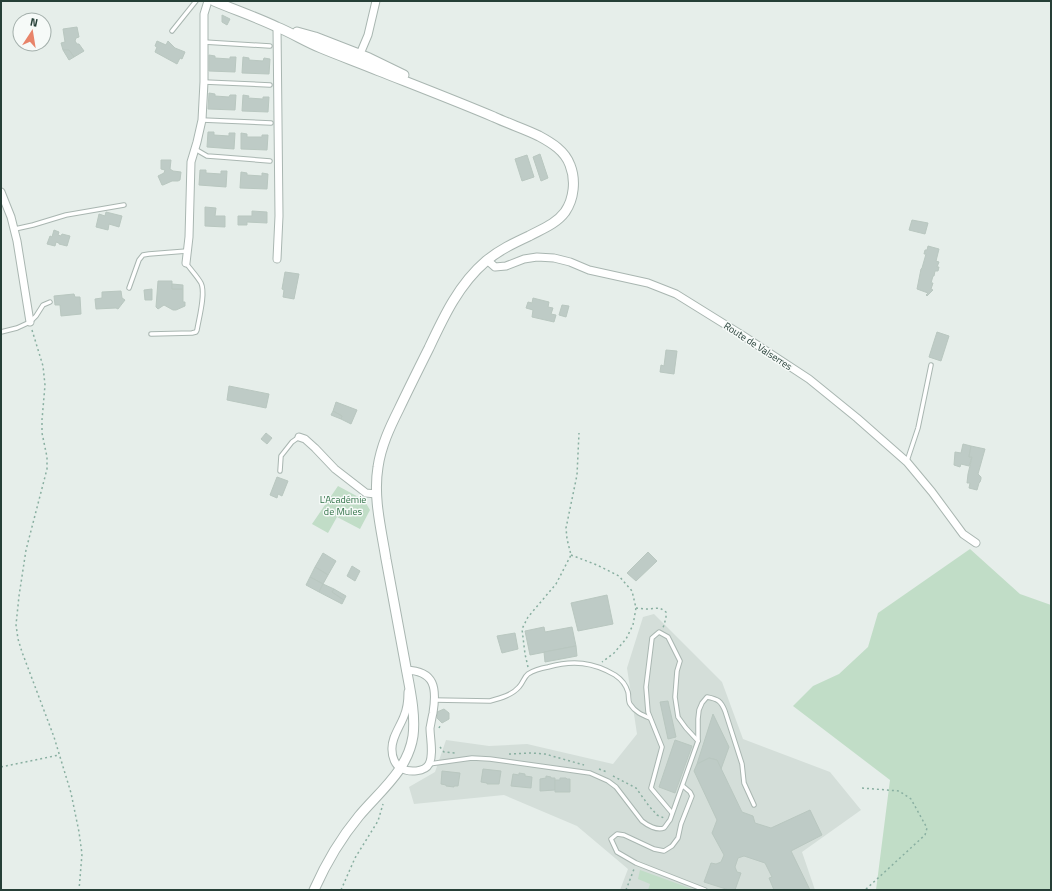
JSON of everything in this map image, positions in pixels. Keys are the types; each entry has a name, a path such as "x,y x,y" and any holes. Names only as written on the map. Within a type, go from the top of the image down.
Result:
{"street":[{"path":"186,263 189,237 191,162 202,120 204,82 204,14 208,1"},
{"path":"214,1 277,27 320,47 539,136 553,144 562,152 569,161 574,181 570,204 564,214 548,226 499,251 487,260 469,278 460,290 441,324 398,412 381,451 376,481 376,494 409,683 414,717 413,739 410,750 401,768 386,787 359,816 331,854 314,890"},
{"path":"363,64 360,60 360,54 368,35 376,1"},
{"path":"277,27 290,29 360,54 462,104"},
{"path":"277,27 279,216 277,259"},
{"path":"320,47 333,48 354,57 360,54"},
{"path":"1,192 11,217 17,242 30,322"},
{"name":"Route de Valserres","path":"487,260 495,267 506,266 524,259 537,257 554,258 570,262 589,270 648,283 676,294 809,379 857,418 907,462 932,492 962,534 976,543"},
{"path":"299,437 305,439 335,469 366,493 376,494"},
{"path":"406,670 417,671 428,676 434,686 434,700 430,726 431,758 426,768 417,771 409,771 401,768 397,765 392,756 393,739 404,715 408,700 409,683"}],"lane":[{"path":"172,31 196,1"},
{"path":"204,42 270,46"},
{"path":"204,82 270,85"},
{"path":"202,120 271,123"},
{"path":"195,149 207,156 270,161"},
{"path":"13,229 33,225 66,215 124,205"},
{"path":"129,288 139,260 143,255 188,251"},
{"path":"151,334 192,333 196,332 197,330 203,288 202,284 186,263"},
{"path":"1,332 17,328 30,322 43,305 50,302"},
{"path":"907,462 918,428 931,365"},
{"path":"280,471 281,456 292,442 299,437"},
{"path":"672,813 651,788 662,747 648,712 646,688 652,638 659,632 668,637 680,661 677,671 675,697 678,717 698,741"},
{"path":"434,700 490,701 498,699 506,696 518,688 530,673 542,668 569,662 596,666 617,676 624,683 630,703 635,710 650,718"},
{"path":"429,764 472,758 590,773 608,780 616,787 642,821 647,825 660,829 665,827 670,820 683,786 698,741 698,710 707,697 714,698 722,703 742,764 744,783 754,805"},
{"path":"683,786 692,796 681,824 678,838 672,846 664,851 654,849 624,835 617,834 611,839 617,852 636,864 705,890"}],"path":[{"path":"30,322 43,366 45,385 42,433 47,457 47,469 26,550 16,625 22,652 54,737 71,794 82,854 79,890"},
{"path":"530,673 525,654 522,629 528,617 556,584 571,555 566,528 576,475 579,433"},
{"path":"571,555 597,565 619,576 632,591 636,608 633,625 626,639 614,653 596,666"},
{"path":"636,608 660,608 666,612 662,634"},
{"path":"1,767 59,755"},
{"path":"341,890 355,858 378,822 386,787"},
{"path":"862,788 899,791 911,799 928,828 925,835 865,890"},
{"path":"626,890 636,864"}],"shaded area":[{"path":"654,614 722,682 743,739 830,772 861,810 802,852 815,890 620,890 628,869 577,826 504,795 414,804 409,787 435,772 446,740 489,746 527,744 613,764 637,734 627,668 643,617"}],"green space":[{"name":"L'Académie de Mules","path":"338,486 364,500 370,510 360,529 337,517 328,533 312,524"},
{"path":"970,549 1020,594 1051,605 1051,890 876,890 890,780 793,706 813,686 839,674 868,647 878,613"},
{"path":"640,870 695,890 648,890 650,884 638,879"}],"building":[{"path":"222,15 230,19 227,25 222,22"},
{"path":"77,27 79,37 76,38 75,41 84,51 74,57 69,50 63,50 61,43 65,42 63,29"},
{"path":"157,41 166,45 168,41 175,48 185,52 182,59 180,58 177,64 155,52"},
{"path":"63,50 69,50 74,57 69,60"},
{"path":"209,55 215,56 215,58 230,59 230,57 236,57 235,72 209,71"},
{"path":"243,57 249,58 249,60 263,61 264,58 270,59 269,74 242,73"},
{"path":"209,93 215,94 215,96 229,97 230,95 236,95 235,110 208,109"},
{"path":"243,95 249,96 248,98 263,99 263,97 269,97 268,112 242,111"},
{"path":"208,132 214,132 214,135 229,136 229,133 235,133 234,149 207,147"},
{"path":"241,133 247,134 247,137 262,137 262,135 268,135 267,150 241,149"},
{"path":"540,154 548,178 541,181 533,157"},
{"path":"527,155 534,177 522,181 515,159"},
{"path":"161,160 171,160 170,169 181,172 180,180 162,185 158,176 164,173 165,170 161,169"},
{"path":"200,170 206,170 206,173 221,174 221,171 227,171 226,187 199,185"},
{"path":"241,172 247,173 247,175 262,176 262,173 268,174 267,189 240,188"},
{"path":"205,207 216,208 215,216 225,216 225,227 205,226"},
{"path":"252,211 267,212 267,223 247,222 247,225 238,225 238,216 252,216"},
{"path":"106,212 122,216 119,227 109,224 108,230 96,227 99,214 105,216"},
{"path":"912,220 928,223 925,234 909,230"},
{"path":"54,230 59,232 58,235 61,236 62,234 70,236 67,246 56,242 55,246 47,244 50,236 52,237"},
{"path":"928,246 939,249 936,261 939,262 937,267 939,267 938,271 935,271 931,283 933,283 931,289 933,290 927,296 926,295 928,293 917,289 926,254 924,254 925,250 927,250"},
{"path":"285,272 299,274 294,299 283,297 284,290 282,289"},
{"path":"158,281 172,281 172,289 183,289 183,302 185,302 185,306 173,310 164,305 158,309 156,307"},
{"path":"172,284 183,285 183,289 172,289"},
{"path":"152,289 152,300 145,300 144,290"},
{"path":"121,291 122,298 125,300 118,309 96,309 95,299 102,298 102,292"},
{"path":"74,294 75,297 80,297 81,314 61,316 60,305 55,305 54,296"},
{"path":"533,298 549,302 548,307 553,308 551,314 556,315 554,322 532,317 533,310 526,308 528,302 532,303"},
{"path":"562,305 569,306 566,317 559,315"},
{"path":"937,332 949,336 941,361 929,357"},
{"path":"666,350 677,351 674,374 660,372 661,365 664,366"},
{"path":"229,386 269,394 266,408 227,400"},
{"path":"336,402 357,410 351,424 341,419 342,416 333,411"},
{"path":"333,411 342,416 341,419 331,415"},
{"path":"266,433 272,438 267,444 261,439"},
{"path":"963,444 971,446 969,457 972,457 969,466 961,464 960,467 954,465 955,452 961,453"},
{"path":"971,446 985,449 978,474 981,479 977,490 969,488 970,483 967,483 972,457 969,457"},
{"path":"277,477 288,481 282,496 278,494 277,498 270,495"},
{"path":"648,552 657,561 636,581 627,573"},
{"path":"323,553 336,561 328,575 315,567"},
{"path":"352,566 360,571 355,581 347,576"},
{"path":"315,567 328,575 323,584 310,577"},
{"path":"310,577 323,584 319,592 306,585"},
{"path":"323,584 334,589 332,592 344,600 342,604 319,592"},
{"path":"334,589 346,596 344,600 332,592"},
{"path":"607,595 613,624 578,631 571,603"},
{"path":"544,627 545,632 572,627 576,646 530,655 525,631"},
{"path":"515,633 518,649 502,653 497,636"},
{"path":"576,646 577,656 545,662 544,652"},
{"path":"668,701 676,737 668,739 660,702"},
{"path":"444,709 449,713 449,719 442,723 437,718 437,712"},
{"path":"713,714 729,747 721,769 717,760 709,758 697,764"},
{"path":"675,740 692,746 675,793 659,787"},
{"path":"709,758 717,760 742,812 753,816 755,823 771,828 810,810 822,835 791,851 810,890 774,890 769,878 772,877 765,863 744,856 738,858 735,867 737,872 741,873 735,890 729,890 704,882 711,863 716,864 721,862 724,855 712,833 717,820 694,771 697,764"},
{"path":"483,769 501,771 499,784 487,784 481,782"},
{"path":"442,771 460,773 458,786 454,787 441,784"},
{"path":"519,773 532,777 531,788 511,786 513,774 519,775"},
{"path":"546,776 555,778 555,790 540,791 540,779 546,778"},
{"path":"560,778 570,779 570,792 555,792 555,780 560,780"}]}
